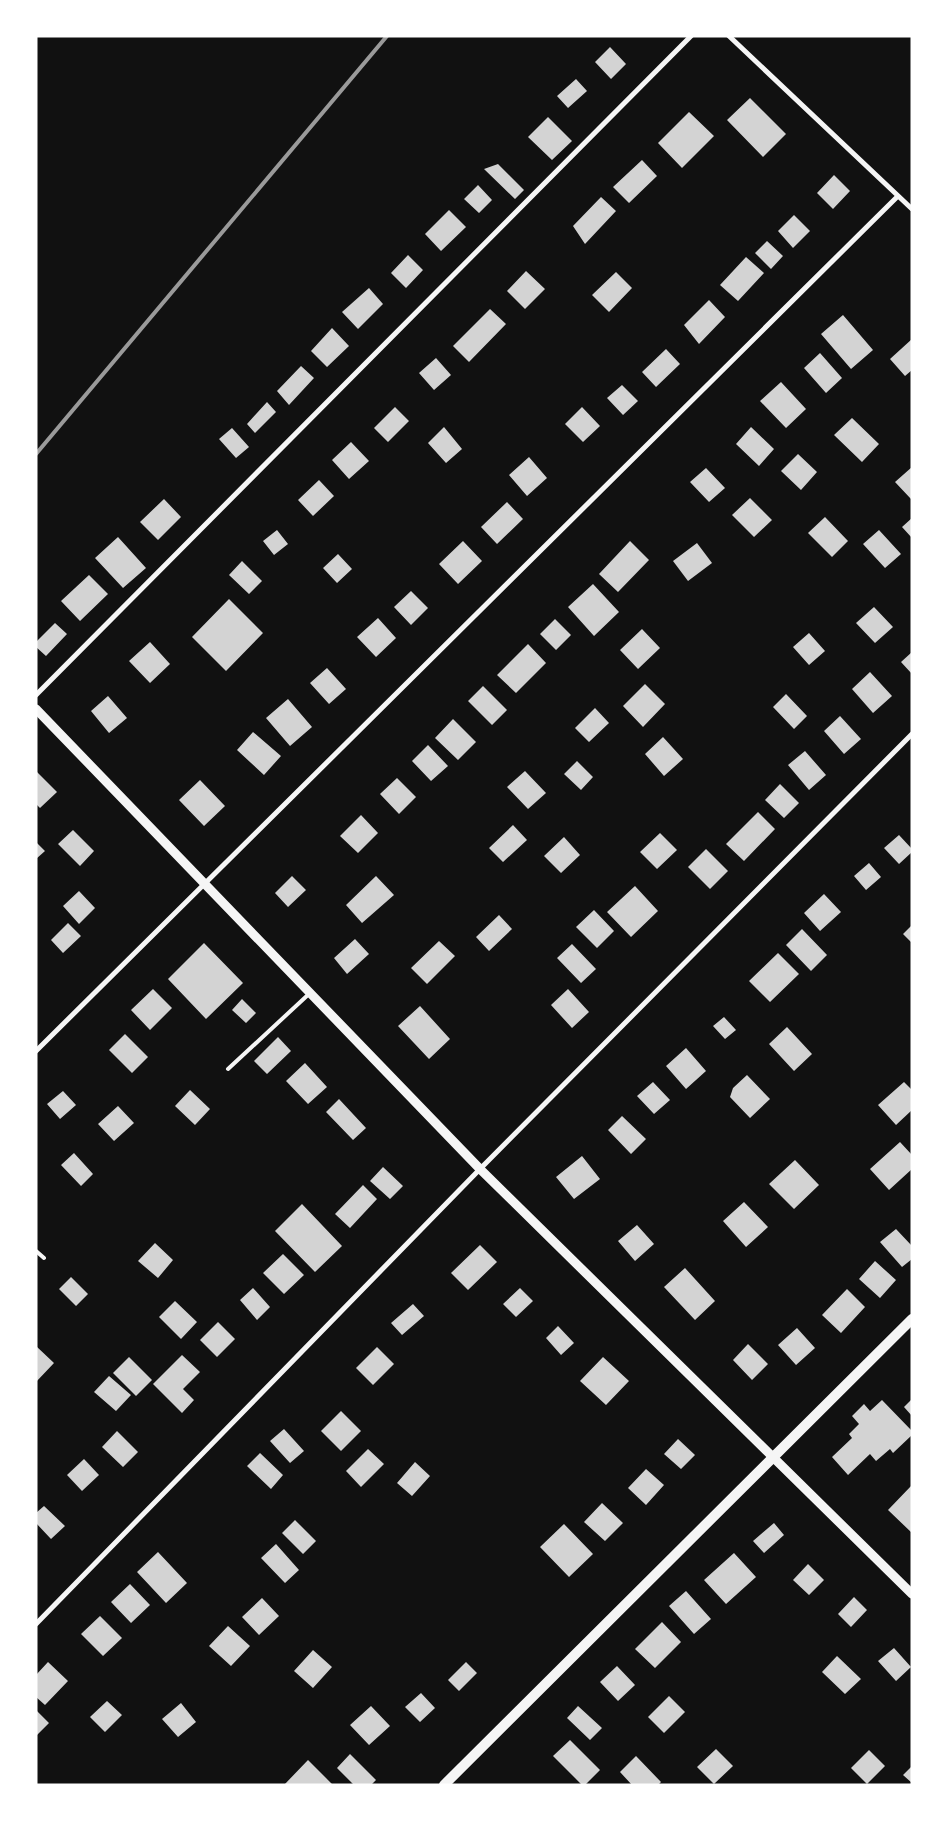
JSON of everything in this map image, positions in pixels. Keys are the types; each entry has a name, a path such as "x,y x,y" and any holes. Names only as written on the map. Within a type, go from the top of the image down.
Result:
{"main road":[{"path":"444,1785 912,1319"}],"street":[{"path":"36,695 691,36"},
{"path":"729,36 912,209"},
{"path":"36,1051 898,196"},
{"path":"36,709 480,1169 912,1594"},
{"path":"36,1624 480,1169 912,734"}],"lane":[{"path":"228,1069 310,993"},
{"path":"36,1250 44,1258"}],"building":[{"path":"610,47 626,64 611,79 595,62"},
{"path":"576,79 587,91 568,108 557,96"},
{"path":"750,98 786,134 763,157 727,120"},
{"path":"689,112 714,136 682,168 658,143"},
{"path":"548,117 572,141 552,160 528,137"},
{"path":"642,160 657,176 629,203 613,187"},
{"path":"498,164 524,190 515,199 484,169"},
{"path":"834,175 850,191 833,209 817,193"},
{"path":"478,185 492,200 479,213 464,199"},
{"path":"601,197 616,211 585,244 573,226"},
{"path":"449,210 466,227 441,251 425,234"},
{"path":"794,215 810,231 793,248 778,231"},
{"path":"767,241 783,256 771,269 755,253"},
{"path":"408,255 423,270 406,288 391,273"},
{"path":"746,257 764,273 738,301 720,285"},
{"path":"526,271 545,289 525,309 507,291"},
{"path":"616,272 632,288 609,312 592,295"},
{"path":"369,288 383,304 358,329 342,312"},
{"path":"709,300 725,317 699,344 684,325"},
{"path":"490,309 506,324 469,362 453,346"},
{"path":"843,315 873,350 851,369 821,334"},
{"path":"332,328 349,346 327,367 311,351"},
{"path":"912,339 912,370 905,376 890,359"},
{"path":"666,349 680,364 656,387 642,372"},
{"path":"820,353 842,378 826,393 804,368"},
{"path":"436,358 451,375 434,390 419,373"},
{"path":"301,366 314,378 289,405 277,391"},
{"path":"781,382 806,409 786,428 760,401"},
{"path":"622,385 638,401 623,415 607,398"},
{"path":"267,402 276,412 255,433 247,424"},
{"path":"395,407 409,421 388,442 374,428"},
{"path":"582,407 600,426 583,442 565,424"},
{"path":"852,418 879,444 862,462 834,435"},
{"path":"444,427 462,449 446,463 428,443"},
{"path":"751,427 774,449 759,466 736,444"},
{"path":"232,428 249,447 236,458 219,439"},
{"path":"351,442 369,461 349,479 332,460"},
{"path":"798,454 817,472 801,490 781,471"},
{"path":"529,457 547,478 527,496 509,475"},
{"path":"912,467 912,498 911,499 895,482"},
{"path":"706,468 725,488 709,502 690,482"},
{"path":"319,480 334,496 313,516 298,500"},
{"path":"750,498 772,520 754,537 732,515"},
{"path":"164,499 181,517 158,540 140,522"},
{"path":"507,502 523,519 497,544 481,527"},
{"path":"825,517 848,541 832,557 808,533"},
{"path":"912,518 912,538 902,527"},
{"path":"277,530 288,544 274,555 263,541"},
{"path":"879,530 901,554 885,568 863,544"},
{"path":"118,537 146,568 123,588 95,558"},
{"path":"463,541 482,561 458,584 439,564"},
{"path":"630,541 649,560 618,592 599,574"},
{"path":"697,543 712,563 688,581 673,561"},
{"path":"338,554 352,569 337,583 323,568"},
{"path":"242,561 262,581 249,594 229,575"},
{"path":"89,575 108,594 80,621 61,601"},
{"path":"593,584 619,612 594,636 568,607"},
{"path":"411,591 428,608 411,625 394,607"},
{"path":"229,599 263,633 226,671 192,637"},
{"path":"874,607 893,627 875,643 856,623"},
{"path":"378,618 396,638 376,657 357,637"},
{"path":"555,619 571,635 556,650 540,634"},
{"path":"55,623 67,634 46,656 36,647 36,642"},
{"path":"642,629 660,648 638,669 620,650"},
{"path":"809,633 825,651 809,665 793,647"},
{"path":"150,642 170,664 150,683 129,661"},
{"path":"528,644 546,663 516,693 497,675"},
{"path":"912,652 912,674 901,662"},
{"path":"327,668 346,689 329,704 310,683"},
{"path":"870,672 892,696 873,713 852,689"},
{"path":"645,684 665,704 643,727 623,706"},
{"path":"483,686 507,710 492,725 468,701"},
{"path":"786,694 807,716 794,729 773,707"},
{"path":"108,696 127,718 109,733 91,711"},
{"path":"288,699 312,727 290,746 266,718"},
{"path":"595,708 609,723 589,742 575,728"},
{"path":"840,716 861,739 844,754 824,731"},
{"path":"453,719 476,742 458,760 435,738"},
{"path":"253,732 281,756 264,775 237,750"},
{"path":"663,737 683,759 664,776 645,754"},
{"path":"428,745 448,766 431,781 412,761"},
{"path":"805,751 826,775 809,790 788,765"},
{"path":"577,761 593,777 581,790 564,774"},
{"path":"36,771 57,792 40,808 36,804"},
{"path":"525,771 546,793 528,809 507,787"},
{"path":"397,778 416,797 399,814 380,794"},
{"path":"200,780 225,806 204,826 179,800"},
{"path":"780,784 799,803 784,818 765,800"},
{"path":"758,812 775,829 744,861 726,844"},
{"path":"361,815 378,833 358,853 340,836"},
{"path":"513,825 527,840 503,862 489,848"},
{"path":"73,830 94,851 80,866 58,844"},
{"path":"660,833 677,850 657,869 640,852"},
{"path":"899,835 912,849 912,852 899,864 884,848"},
{"path":"564,837 580,855 561,873 544,856"},
{"path":"36,842 45,851 36,859"},
{"path":"706,849 728,871 710,889 688,867"},
{"path":"869,863 881,877 866,890 854,876"},
{"path":"292,876 306,890 288,907 275,893"},
{"path":"376,876 394,895 362,923 346,905"},
{"path":"635,886 658,911 631,937 607,912"},
{"path":"79,891 95,908 79,924 63,906"},
{"path":"824,894 841,912 820,931 804,913"},
{"path":"594,910 614,931 597,948 576,927"},
{"path":"499,915 512,929 489,951 476,937"},
{"path":"68,923 81,936 63,953 51,940"},
{"path":"912,925 912,943 903,934"},
{"path":"802,929 827,955 811,971 786,945"},
{"path":"355,939 369,954 347,974 334,958"},
{"path":"439,941 455,956 427,984 411,968"},
{"path":"204,943 243,983 206,1019 168,979"},
{"path":"572,944 596,969 581,983 557,958"},
{"path":"778,953 799,974 770,1002 749,981"},
{"path":"153,989 172,1008 150,1030 131,1010"},
{"path":"568,989 589,1012 572,1028 551,1005"},
{"path":"242,999 256,1013 246,1023 232,1010"},
{"path":"420,1006 450,1039 429,1059 398,1026"},
{"path":"724,1017 736,1030 725,1039 713,1026"},
{"path":"787,1027 812,1054 794,1071 769,1044"},
{"path":"125,1034 148,1057 132,1073 109,1050"},
{"path":"278,1037 291,1051 267,1074 254,1061"},
{"path":"686,1048 706,1071 686,1089 666,1066"},
{"path":"305,1063 327,1087 308,1104 286,1081"},
{"path":"747,1075 770,1099 750,1118 730,1097 733,1088"},
{"path":"653,1082 670,1100 654,1114 637,1096"},
{"path":"904,1082 912,1090 912,1110 896,1125 878,1105"},
{"path":"190,1090 210,1109 195,1125 175,1106"},
{"path":"63,1091 76,1105 60,1119 47,1104"},
{"path":"339,1099 366,1128 353,1140 326,1112"},
{"path":"118,1106 134,1123 114,1141 98,1124"},
{"path":"622,1116 646,1139 631,1154 608,1130"},
{"path":"900,1142 912,1155 912,1169 889,1190 870,1169"},
{"path":"74,1153 93,1174 81,1186 61,1165"},
{"path":"582,1156 600,1179 574,1199 556,1177"},
{"path":"795,1160 819,1185 794,1209 769,1184"},
{"path":"383,1167 403,1186 390,1199 370,1181"},
{"path":"363,1185 377,1199 350,1228 335,1214"},
{"path":"744,1202 768,1227 746,1247 723,1221"},
{"path":"302,1204 342,1246 315,1272 275,1231"},
{"path":"637,1225 654,1244 635,1261 618,1241"},
{"path":"896,1229 912,1246 912,1259 902,1267 880,1242"},
{"path":"155,1243 173,1260 158,1278 138,1261"},
{"path":"480,1245 497,1262 468,1290 451,1273"},
{"path":"283,1254 304,1275 284,1294 263,1273"},
{"path":"875,1261 896,1280 880,1298 859,1279"},
{"path":"685,1268 715,1301 695,1320 664,1287"},
{"path":"71,1277 88,1294 76,1306 59,1289"},
{"path":"253,1288 270,1307 257,1320 240,1300"},
{"path":"520,1288 533,1301 516,1317 503,1304"},
{"path":"847,1289 865,1307 841,1333 822,1315"},
{"path":"175,1301 197,1322 181,1339 159,1317"},
{"path":"413,1304 424,1316 402,1335 391,1323"},
{"path":"218,1322 235,1339 217,1357 200,1340"},
{"path":"558,1326 574,1343 561,1355 546,1338"},
{"path":"797,1328 815,1348 796,1365 778,1345"},
{"path":"748,1344 768,1364 752,1380 733,1360"},
{"path":"36,1346 54,1363 36,1382"},
{"path":"377,1347 394,1364 373,1385 356,1368"},
{"path":"182,1355 200,1372 183,1389 194,1400 182,1413 153,1384"},
{"path":"129,1357 152,1380 136,1396 113,1373"},
{"path":"603,1357 629,1381 606,1405 580,1381"},
{"path":"109,1376 131,1395 116,1411 94,1392"},
{"path":"912,1399 912,1416 904,1407"},
{"path":"882,1400 912,1431 912,1435 893,1453 890,1449 876,1461 870,1454 848,1475 832,1457 852,1438 849,1434 859,1424 852,1416 864,1404 870,1411"},
{"path":"341,1411 361,1431 341,1451 321,1431"},
{"path":"284,1429 304,1451 290,1463 270,1441"},
{"path":"117,1431 138,1452 123,1467 102,1447"},
{"path":"678,1439 695,1455 681,1469 664,1454"},
{"path":"368,1449 384,1464 361,1487 346,1471"},
{"path":"260,1453 283,1475 271,1489 247,1466"},
{"path":"84,1459 99,1475 82,1491 67,1475"},
{"path":"415,1462 430,1476 412,1496 397,1483"},
{"path":"646,1469 664,1485 646,1505 628,1488"},
{"path":"912,1485 912,1533 888,1510"},
{"path":"602,1503 623,1523 605,1541 584,1522"},
{"path":"44,1506 65,1526 51,1539 36,1523 36,1513"},
{"path":"295,1520 316,1541 303,1554 282,1533"},
{"path":"774,1523 784,1535 764,1553 753,1541"},
{"path":"564,1524 593,1554 569,1577 540,1547"},
{"path":"276,1544 299,1570 285,1583 261,1558"},
{"path":"158,1552 187,1583 166,1603 137,1572"},
{"path":"734,1553 756,1577 726,1604 704,1580"},
{"path":"808,1564 824,1580 809,1595 793,1580"},
{"path":"130,1584 150,1605 131,1623 111,1602"},
{"path":"686,1591 711,1619 694,1634 669,1606"},
{"path":"854,1597 867,1610 851,1627 838,1614"},
{"path":"262,1598 279,1616 259,1635 242,1617"},
{"path":"100,1616 122,1638 103,1656 81,1634"},
{"path":"662,1622 681,1642 655,1668 635,1649"},
{"path":"228,1626 250,1646 231,1666 209,1646"},
{"path":"894,1648 911,1667 896,1681 878,1661"},
{"path":"313,1650 332,1667 313,1688 294,1671"},
{"path":"837,1656 861,1679 845,1694 822,1672"},
{"path":"48,1662 68,1681 45,1705 36,1697 36,1675"},
{"path":"466,1662 477,1673 459,1691 448,1680"},
{"path":"617,1666 635,1685 618,1701 600,1682"},
{"path":"421,1693 435,1708 420,1722 405,1707"},
{"path":"669,1696 685,1712 664,1733 648,1717"},
{"path":"107,1701 122,1715 105,1732 90,1717"},
{"path":"181,1703 196,1722 178,1737 162,1719"},
{"path":"371,1706 390,1726 369,1745 350,1725"},
{"path":"578,1706 602,1728 590,1740 567,1718"},
{"path":"36,1710 49,1723 36,1736"},
{"path":"570,1740 600,1770 585,1785 582,1785 553,1756"},
{"path":"716,1749 733,1766 714,1784 697,1767"},
{"path":"869,1750 885,1766 867,1784 851,1768"},
{"path":"350,1754 376,1780 371,1785 354,1785 337,1768"},
{"path":"636,1756 661,1782 658,1785 632,1785 620,1772"},
{"path":"308,1760 333,1785 284,1785"},
{"path":"912,1766 912,1783 903,1775"}],"railway":[{"path":"36,454 387,36"}]}
